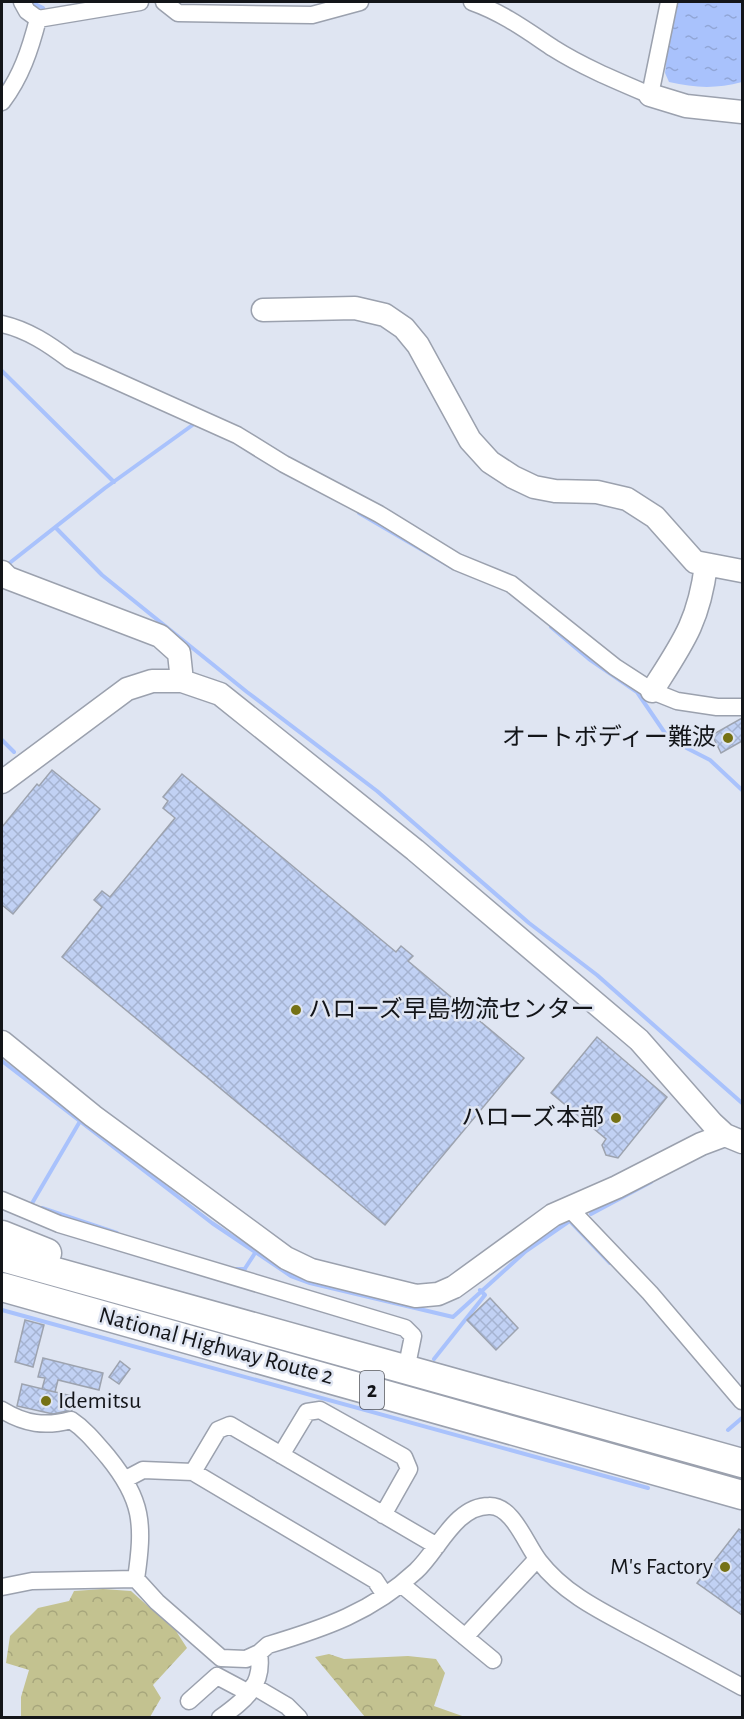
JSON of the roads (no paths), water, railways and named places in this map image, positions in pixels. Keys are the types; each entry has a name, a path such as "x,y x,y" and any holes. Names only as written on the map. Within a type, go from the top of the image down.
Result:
{"highway":[{"path":"2,1235 77,1265 251,1320 331,1350"},
{"name":"National Highway Route 2","path":"2,1257 742,1462"},
{"name":"National Highway Route 2","path":"2,1287 742,1495"}],"street":[{"path":"22,2 27,11 38,19 141,2"},
{"path":"164,2 178,13 312,15 360,2"},
{"path":"472,2 513,20 565,54 650,95 686,106 742,112"},
{"path":"650,95 669,2"},
{"path":"2,102 15,85 29,54 38,19"},
{"path":"262,310 355,308 385,315 404,328 418,345 470,440 490,462 534,487 555,491 597,492 627,500 655,517 695,562 742,571"},
{"path":"2,324 20,328 50,344 70,360 237,435 284,464 379,514 457,562 511,584 615,667 652,691 677,701 717,707 742,706"},
{"path":"652,691 688,636 702,600 706,565"},
{"path":"2,572 9,578 160,636 178,653 182,681"},
{"path":"2,783 127,689 152,681 182,681 220,694 415,850 639,1040 734,1138"},
{"path":"2,1042 112,1130 286,1258 311,1270 416,1296 438,1294 454,1287 553,1215 617,1187 701,1144 734,1138"},
{"path":"2,1200 59,1224 405,1328 413,1336 406,1370"},
{"path":"569,1208 650,1293 742,1401"},
{"path":"281,1455 307,1412 320,1410 404,1457 410,1469 383,1515"},
{"path":"5,1418 49,1426 72,1420 86,1430 126,1479 135,1498 141,1527 136,1579 157,1602 221,1658 246,1659 259,1653 268,1645 350,1618 401,1584 417,1570 470,1511 488,1505 497,1507 511,1519 537,1559 555,1581 592,1607 742,1687"},
{"path":"193,1472 218,1430 230,1425 437,1546"},
{"path":"126,1479 143,1470 193,1472 375,1580 385,1595"},
{"path":"465,1636 537,1559"},
{"path":"2,1587 32,1581 136,1579"},
{"path":"401,1584 493,1660"},
{"path":"220,1718 245,1700 251,1690 262,1671 259,1653"},
{"path":"189,1701 217,1677 287,1706 299,1718"}],"water":[{"path":"673,2 742,2 742,82 706,87 669,82 665,73"}],"waterway":[{"path":"31,2 43,8 41,11"},
{"path":"2,88 7,81"},
{"path":"2,371 114,482"},
{"path":"7,565 105,488 194,424"},
{"path":"359,513 453,568"},
{"path":"56,528 102,575 247,692 377,791 529,923 597,975 742,1103"},
{"path":"551,627 589,659 637,692 669,739 710,760 742,790"},
{"path":"2,740 14,752"},
{"path":"2,1061 212,1223 291,1276 310,1283 453,1317 526,1251 571,1220"},
{"path":"31,1205 79,1123"},
{"path":"591,1214 651,1182"},
{"path":"42,1208 117,1233"},
{"path":"569,1220 610,1263"},
{"path":"244,1270 255,1253"},
{"path":"233,1269 245,1269"},
{"path":"434,1359 485,1295 480,1290"},
{"path":"2,1310 648,1488"},
{"path":"728,1430 742,1418"}],"place":[{"name":"オートボディー難波","path":"728,738"},
{"name":"ハローズ早島物流センター","path":"296,1010"},
{"name":"ハローズ本部","path":"616,1118"},
{"name":"Idemitsu","path":"46,1401"},
{"name":"M's Factory","path":"725,1567"}]}
